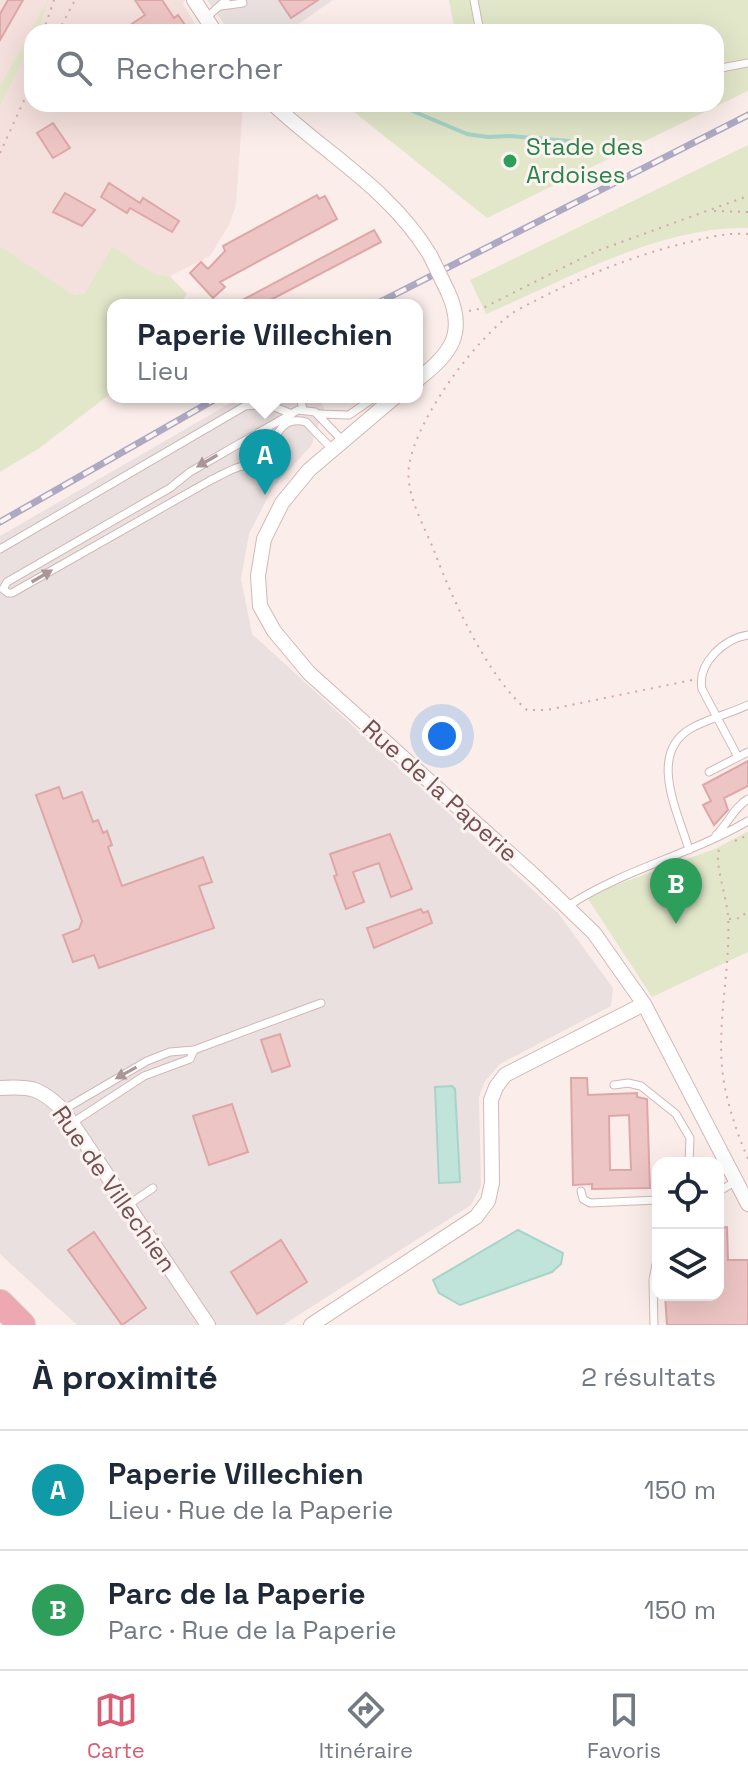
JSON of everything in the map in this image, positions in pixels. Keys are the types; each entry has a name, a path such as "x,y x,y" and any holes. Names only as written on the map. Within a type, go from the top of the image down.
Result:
{"highway":[{"path":"0,1303 22,1325"}],"street":[{"path":"194,0 210,24"},
{"path":"282,112 390,203 430,255 448,292 458,323 453,341 441,361 423,375"},
{"name":"Rue de la Paperie","path":"388,403 337,445 291,490 269,528 258,576 258,601 263,614 309,673 568,906 600,940 644,1004 748,1204"},
{"path":"311,1325 476,1217 488,1201 492,1183 491,1100 505,1075 644,1004"},
{"name":"Rue de Villechien","path":"0,1088 31,1086 47,1094 63,1110 128,1205 142,1239 208,1325"}],"lane":[{"path":"206,18 226,0"},
{"path":"474,0 478,24"},
{"path":"219,6 243,3"},
{"path":"724,68 748,63"},
{"path":"423,369 441,361"},
{"path":"302,403 303,409"},
{"path":"337,445 306,422 291,422 279,431 257,463 240,466 211,480 12,593 4,591 7,582 292,414 303,409 345,416 366,403"},
{"path":"0,549 245,406 267,404 292,414"},
{"path":"319,414 337,445"},
{"path":"738,757 702,689 701,677 708,660 740,637 748,635"},
{"path":"689,850 668,778 669,755 681,735 748,705"},
{"path":"709,772 748,752"},
{"path":"708,842 726,826 741,803 748,799"},
{"path":"568,906 592,890 708,842 748,821"},
{"path":"63,1110 147,1061 170,1052 194,1050 321,1003"},
{"path":"72,1123 153,1071 190,1059 194,1050"},
{"path":"614,1085 628,1083 646,1088 676,1114 689,1133 689,1157"},
{"path":"689,1133 706,1124"},
{"path":"724,1188 736,1181"},
{"path":"128,1205 153,1188"},
{"path":"581,1191 583,1199 590,1203 652,1200"},
{"path":"653,1301 654,1325"}],"path":[{"path":"46,24 54,0"},
{"path":"62,24 75,0"},
{"path":"0,153 24,100"},
{"path":"466,311 483,308 594,252 748,196"},
{"path":"712,211 748,212"},
{"path":"701,677 547,710 527,710 488,660 454,603 423,528 410,483 409,468 416,438 443,392 473,352 501,321 514,312 639,255 710,237 748,234"},
{"path":"729,844 748,835"},
{"path":"719,849 716,860 727,898 728,919 723,1074 730,1109 748,1159"},
{"path":"728,919 741,918 748,910"}],"shaded area":[{"path":"0,0 185,0 183,4 195,24 24,24 24,112 242,112 236,205 229,225 210,256 170,276 154,274 112,246 85,293 74,295 0,246"},
{"path":"207,0 333,0 298,24 224,24"},
{"path":"231,403 321,403 324,408 311,446 273,487 249,534 241,579 252,634 558,913 613,988 611,1006 500,1064 485,1081 479,1097 481,1186 471,1205 283,1325 77,1325 0,1254 0,536"}],"green space":[{"path":"48,0 40,24 35,24"},
{"name":"Stade des Ardoises","path":"449,0 748,0 748,91 724,103 724,24 454,24"},
{"path":"24,43 24,58 0,105 0,86"},
{"name":"Stade des Ardoises","path":"354,112 705,112 487,218"},
{"path":"748,145 748,228 714,230 647,245 486,314 470,280"},
{"path":"0,246 74,295 85,293 112,246 154,274 170,276 187,294 183,299 107,299 107,397 38,449 0,472"},
{"path":"748,831 748,952 652,997 586,896 717,848"}],"water":[{"path":"452,1086 455,1089 460,1182 439,1183 435,1087"},
{"path":"518,1230 563,1253 561,1264 552,1272 460,1305 439,1293 433,1280"}],"building":[{"path":"8,0 23,0 0,40 0,14"},
{"path":"135,0 162,0 174,18 178,15 184,24 132,24 145,15"},
{"path":"279,0 318,0 291,18"},
{"path":"53,123 70,148 53,158 37,133"},
{"path":"109,183 140,203 143,198 179,221 172,232 130,208 127,213 101,197"},
{"path":"65,193 95,210 82,226 53,212"},
{"path":"317,195 319,199 325,196 337,219 220,282 225,287 213,298 190,273 201,262 208,269 225,251 223,246"},
{"path":"374,230 381,242 272,299 244,299"},
{"path":"748,761 748,786 724,798 728,810 714,825 703,805 711,801 703,785"},
{"path":"59,787 63,799 82,792 93,822 98,820 103,833 107,831 112,845 108,847 122,886 203,857 212,882 199,886 214,928 99,968 94,955 73,962 63,935 79,929 82,921 36,795"},
{"path":"390,834 412,889 391,897 379,863 353,872 364,902 346,909 330,854"},
{"path":"421,909 423,913 428,911 432,923 374,948 367,928"},
{"path":"280,1034 290,1066 272,1072 261,1040"},
{"path":"571,1078 587,1078 588,1095 637,1093 637,1097 647,1099 650,1188 592,1189 592,1184 573,1185","holes":["629,1115 631,1170 610,1170 609,1116"]},
{"path":"232,1104 248,1152 209,1165 193,1116"},
{"path":"724,1227 727,1227 728,1260 748,1260 748,1325 667,1325 665,1301 724,1301"},
{"path":"94,1232 146,1308 122,1325 68,1250"},
{"path":"281,1240 307,1282 257,1314 231,1272"}],"waterway":[{"path":"415,112 467,134 569,141"}],"railway":[{"path":"386,299 748,115"},
{"path":"0,522 208,403"}],"place":[{"name":"Stade des Ardoises","path":"510,161"},
{"name":"Paperie Villechien","path":"265,495"},
{"name":"Parc de la Paperie","path":"676,924"}]}
